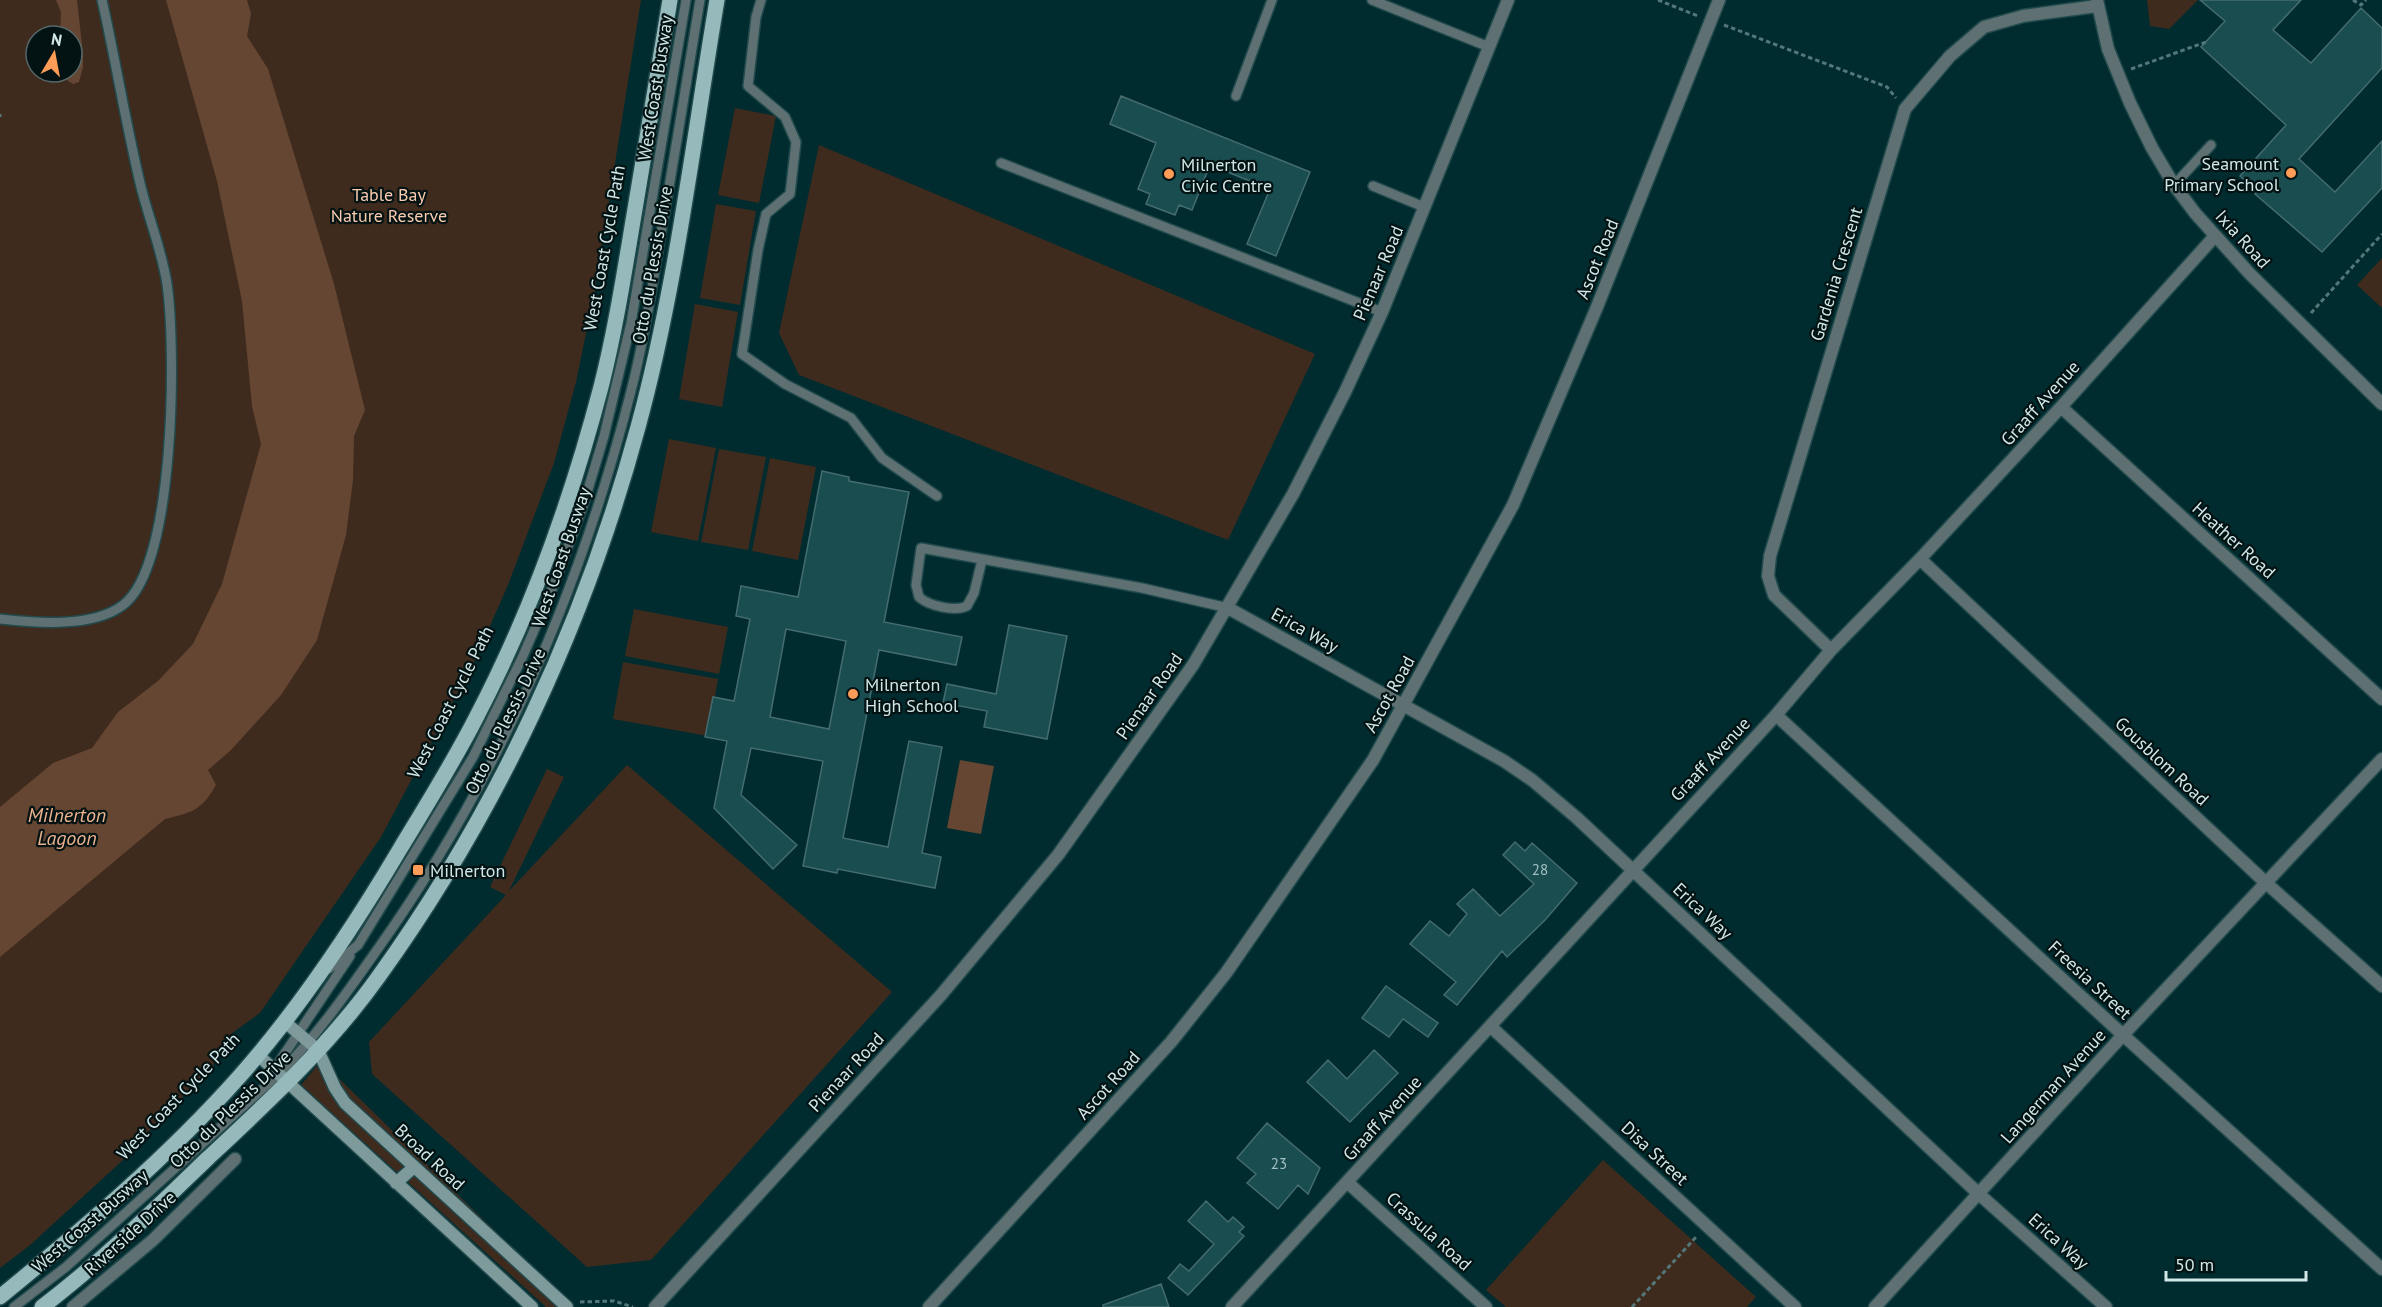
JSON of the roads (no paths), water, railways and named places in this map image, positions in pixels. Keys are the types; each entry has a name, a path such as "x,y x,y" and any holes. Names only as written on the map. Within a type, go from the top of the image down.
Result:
{"main road":[{"name":"Otto du Plessis Drive","path":"0,1297 69,1240 143,1173 204,1113 258,1055 318,978 387,872 477,716 524,616 556,534 579,465 613,334 644,165 670,0"},
{"name":"Otto du Plessis Drive","path":"42,1307 129,1234 279,1076 314,1047 378,979 466,839 515,750 550,677 579,607 612,515 652,373 670,283 717,0"}],"street":[{"name":"Pienaar Road","path":"655,1307 941,995 1051,864 1156,720 1228,608 1293,494 1345,392 1382,312 1508,0"},
{"name":"Ascot Road","path":"929,1307 1171,1042 1226,973 1373,760 1513,505 1598,307 1719,0"},
{"name":"Ixia Road","path":"2097,3 2108,49 2118,74 2152,148 2174,185 2215,236 2382,404"},
{"name":"Gardenia Crescent","path":"1831,650 1774,595 1768,576 1770,556 1905,109 1950,56 1984,27 2023,16 2097,3"},
{"name":"Graaff Avenue","path":"1232,1307 1632,869 1776,715 1831,650 1920,559 2061,407 2215,236"},
{"name":"Heather Road","path":"2061,407 2382,699"},
{"name":"Gousblom Road","path":"1920,559 2265,882 2382,986"},
{"name":"Erica Way","path":"1228,608 1504,761 1532,780 1577,818 1980,1194 2106,1307"},
{"name":"Freesia Street","path":"1776,715 2123,1035 2382,1269"},
{"name":"Langerman Avenue","path":"1875,1307 2123,1035 2382,759"},
{"name":"Broad Road","path":"285,1022 314,1047 345,1103 567,1307"},
{"name":"Disa Street","path":"1490,1026 1795,1307"},
{"path":"258,1055 532,1307"},
{"name":"Riverside Drive","path":"73,1307 153,1240 235,1159"},
{"path":"396,1183 414,1167"},
{"name":"Crassula Road","path":"1347,1182 1486,1307"}],"lane":[{"path":"0,619 74,621 109,615 126,604 142,582 151,560 159,524 172,401 171,328 167,282 141,187 102,0"},
{"name":"West Coast Busway","path":"14,1307 66,1267 266,1084 279,1076 299,1034 426,836 492,719 555,582 584,503 604,436 632,324 686,0"},
{"name":"West Coast Busway","path":"314,1047 454,831 501,745 540,662 577,567 612,459 644,333 700,0"},
{"path":"761,0 756,17 748,86 785,117 796,142 790,194 766,214 741,354 785,384 851,418 882,458 937,496"},
{"path":"1236,96 1272,0"},
{"path":"1372,0 1489,47"},
{"path":"2174,185 2211,145"},
{"path":"1001,163 1382,312"},
{"path":"1373,186 1424,207"},
{"path":"982,560 974,592 967,606 962,609 924,601 919,597 916,585 921,548 1142,588 1228,608"},
{"name":"West Coast Busway","path":"318,978 358,945"}],"water":[{"path":"56,0 77,0 80,24 60,24 61,12"},
{"name":"Milnerton Lagoon","path":"166,0 247,0 251,14 247,36 268,69 334,284 365,410 354,436 353,480 346,535 317,640 281,695 231,750 208,770 216,785 206,800 189,812 165,819 0,957 0,807 53,763 92,748 118,712 158,681 193,644 222,584 261,444 252,406 242,301 217,181"},
{"path":"960,760 994,766 981,834 947,828"}],"place":[{"name":"Seamount Primary School","path":"2291,173"},
{"name":"Milnerton Civic Centre","path":"1169,174"},
{"name":"Milnerton High School","path":"853,694"},
{"name":"Milnerton","path":"418,870"}],"park label":[{"name":"Table Bay Nature Reserve","path":"389,204"}]}
